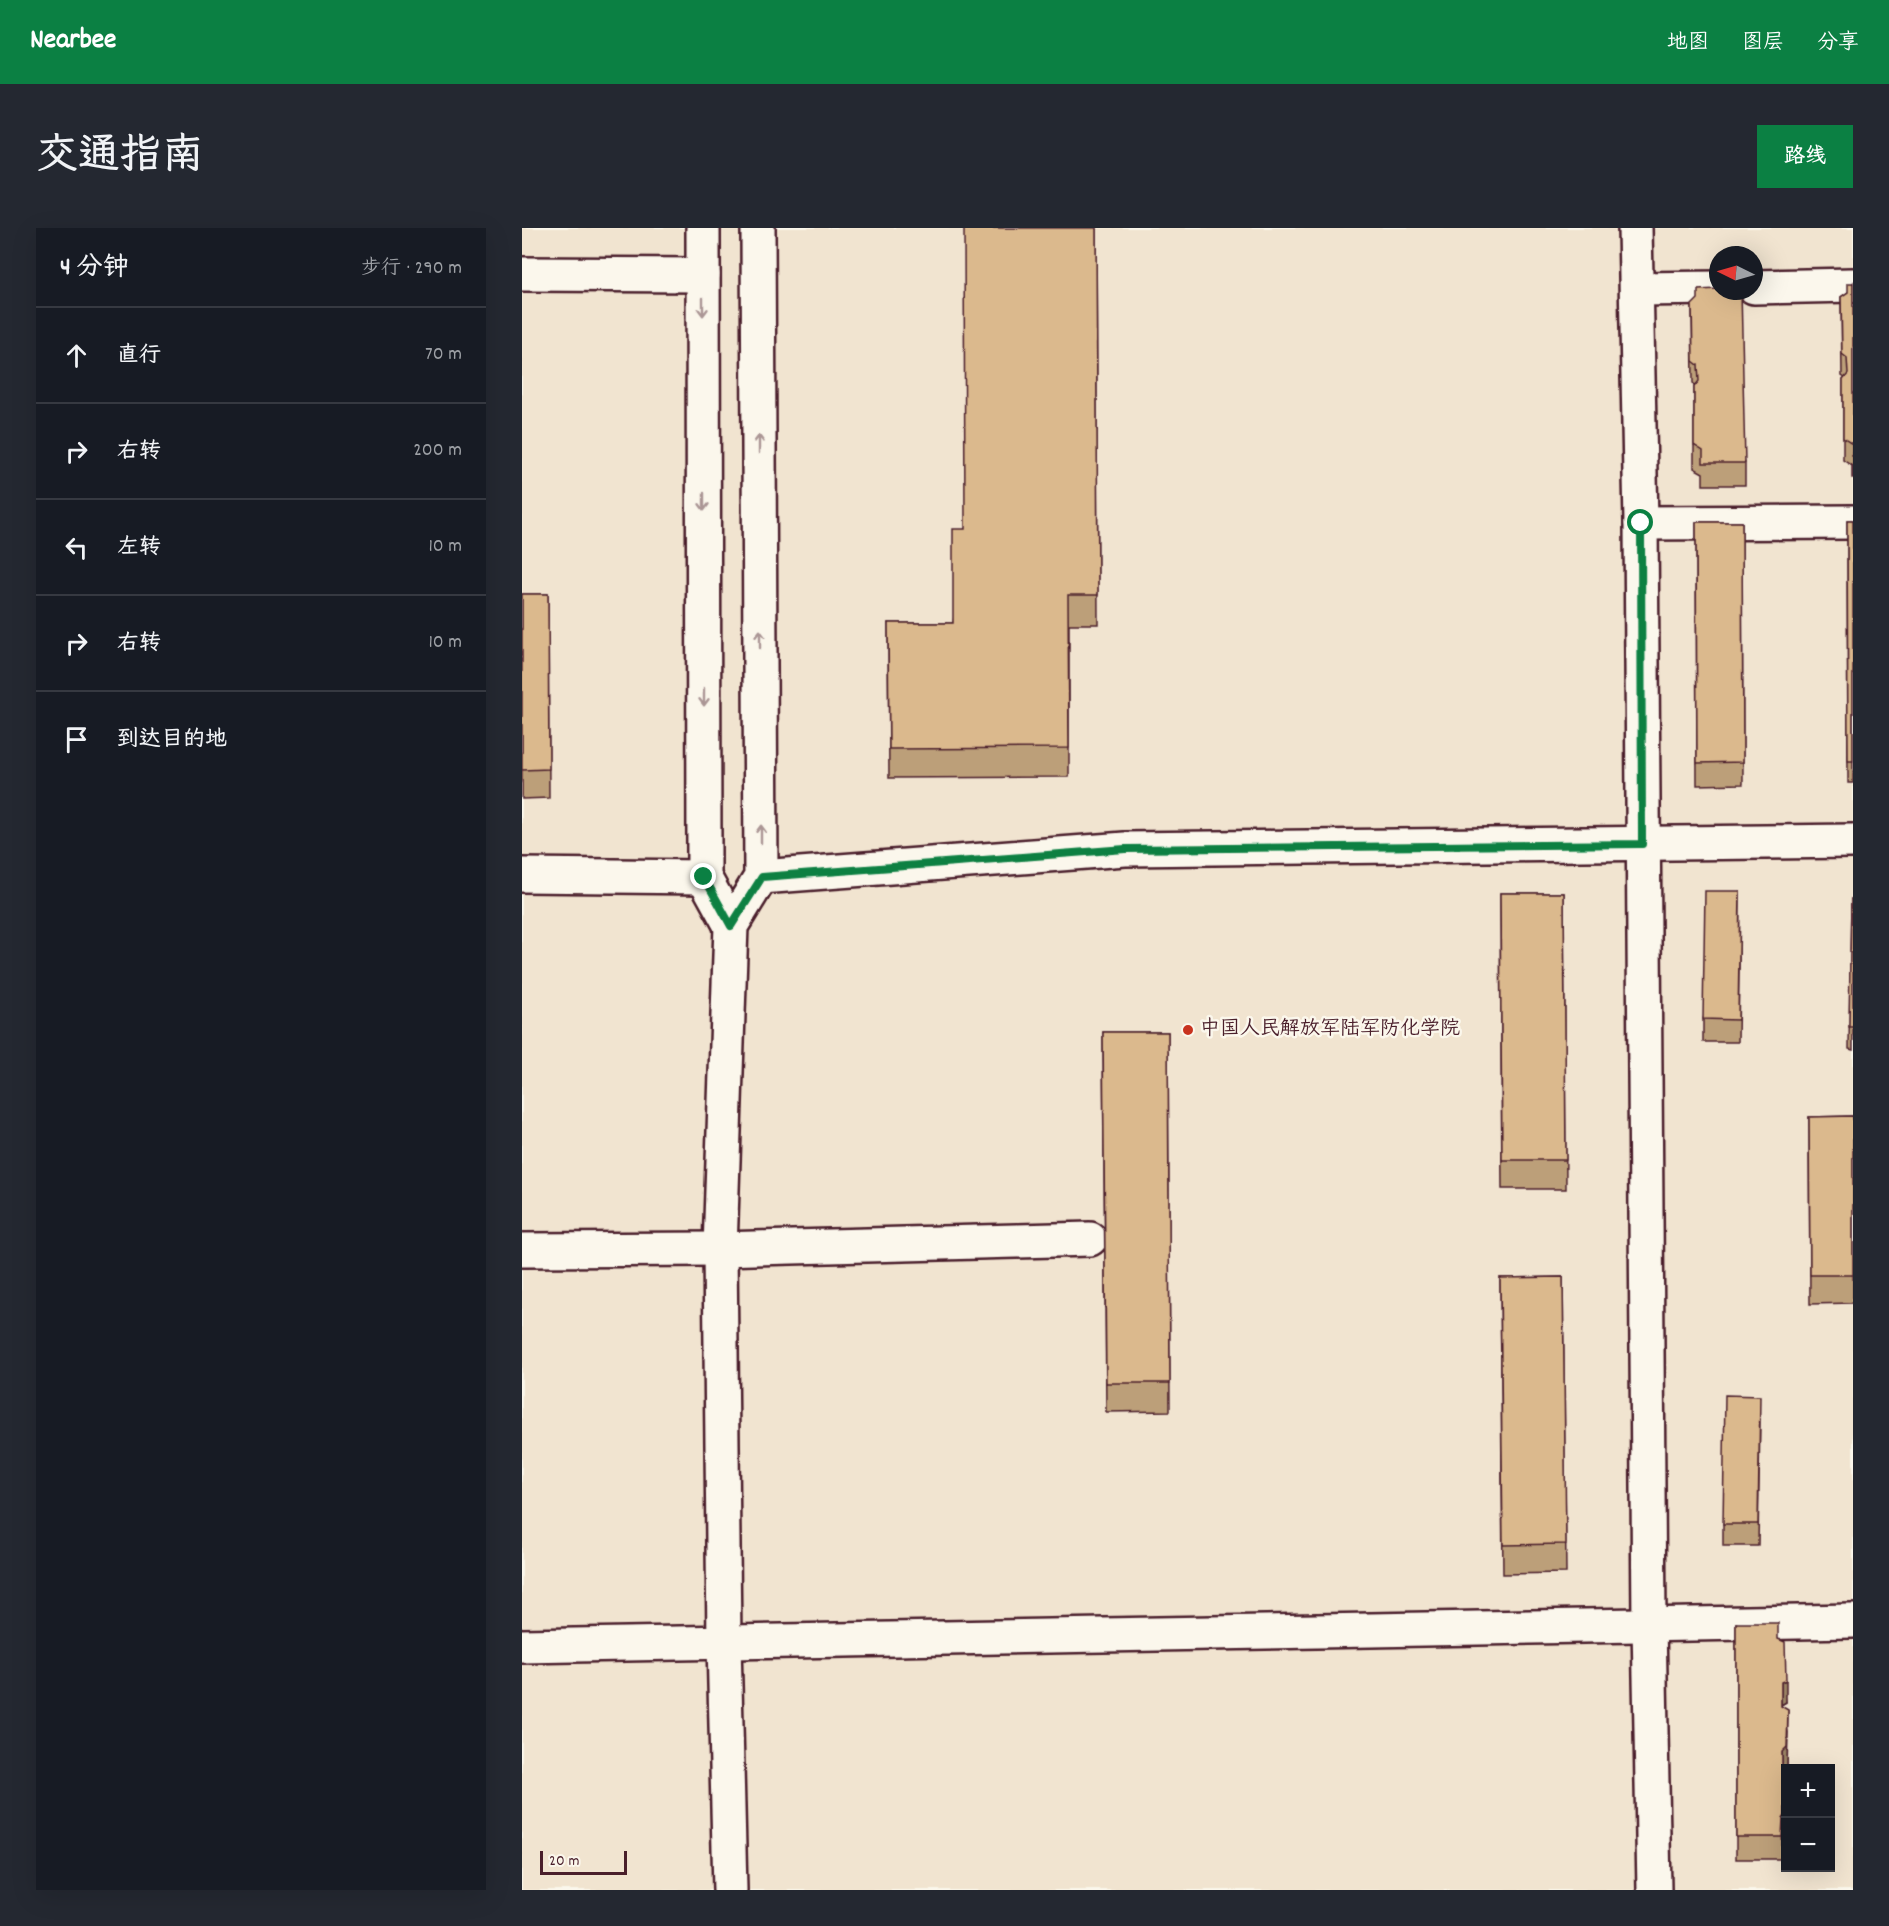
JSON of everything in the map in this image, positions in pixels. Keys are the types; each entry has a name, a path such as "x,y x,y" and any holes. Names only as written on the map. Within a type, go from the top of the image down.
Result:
{"street":[{"path":"703,228 704,877 731,926"},
{"path":"730,1890 723,1643 720,1248 731,926 762,877 758,228"},
{"path":"1635,228 1641,523 1649,1624 1654,1890"},
{"path":"522,274 703,275"},
{"path":"1763,287 1853,285"},
{"path":"1637,289 1709,288"},
{"path":"1641,523 1853,522"},
{"path":"762,877 1125,849 1853,841"},
{"path":"522,875 704,877"},
{"path":"522,1250 720,1248 1090,1239"},
{"path":"522,1646 1853,1621"}],"shaded area":[{"name":"中国人民解放军陆军防化学院","path":"522,228 1853,228 1853,1890 522,1890"}],"building":[{"path":"964,228 1096,228 1098,595 1068,595 1069,748 889,749 888,623 953,623 953,529 965,529"},
{"path":"1848,283 1853,283 1853,456 1852,444 1843,438 1843,380 1848,374 1847,358 1842,354 1841,297 1848,292"},
{"path":"1709,289 1709,300 1741,300 1745,463 1703,463 1703,451 1694,445 1694,387 1699,381 1698,365 1693,361 1692,305 1698,299 1698,290"},
{"path":"1847,520 1853,520 1853,761 1848,761"},
{"path":"1696,522 1742,522 1743,762 1697,763"},
{"path":"522,594 548,594 549,769 522,770"},
{"path":"1705,891 1740,891 1738,1020 1703,1019"},
{"path":"1500,893 1564,893 1566,1160 1502,1160"},
{"path":"1851,899 1853,899 1853,1027 1849,1027"},
{"path":"1103,1032 1168,1032 1170,1383 1106,1383"},
{"path":"1853,1116 1853,1275 1810,1275 1809,1117"},
{"path":"1563,1277 1566,1544 1503,1545 1500,1278"},
{"path":"1725,1395 1760,1396 1758,1524 1723,1524"},
{"path":"1736,1623 1778,1623 1778,1639 1785,1642 1786,1680 1781,1682 1781,1706 1788,1710 1787,1747 1782,1752 1781,1764 1781,1837 1736,1837"}],"place":[{"name":"中国人民解放军陆军防化学院","path":"1188,1030"}],"route":[{"path":"704,877 731,926 762,877 1125,849 1642,844 1641,523"}]}
